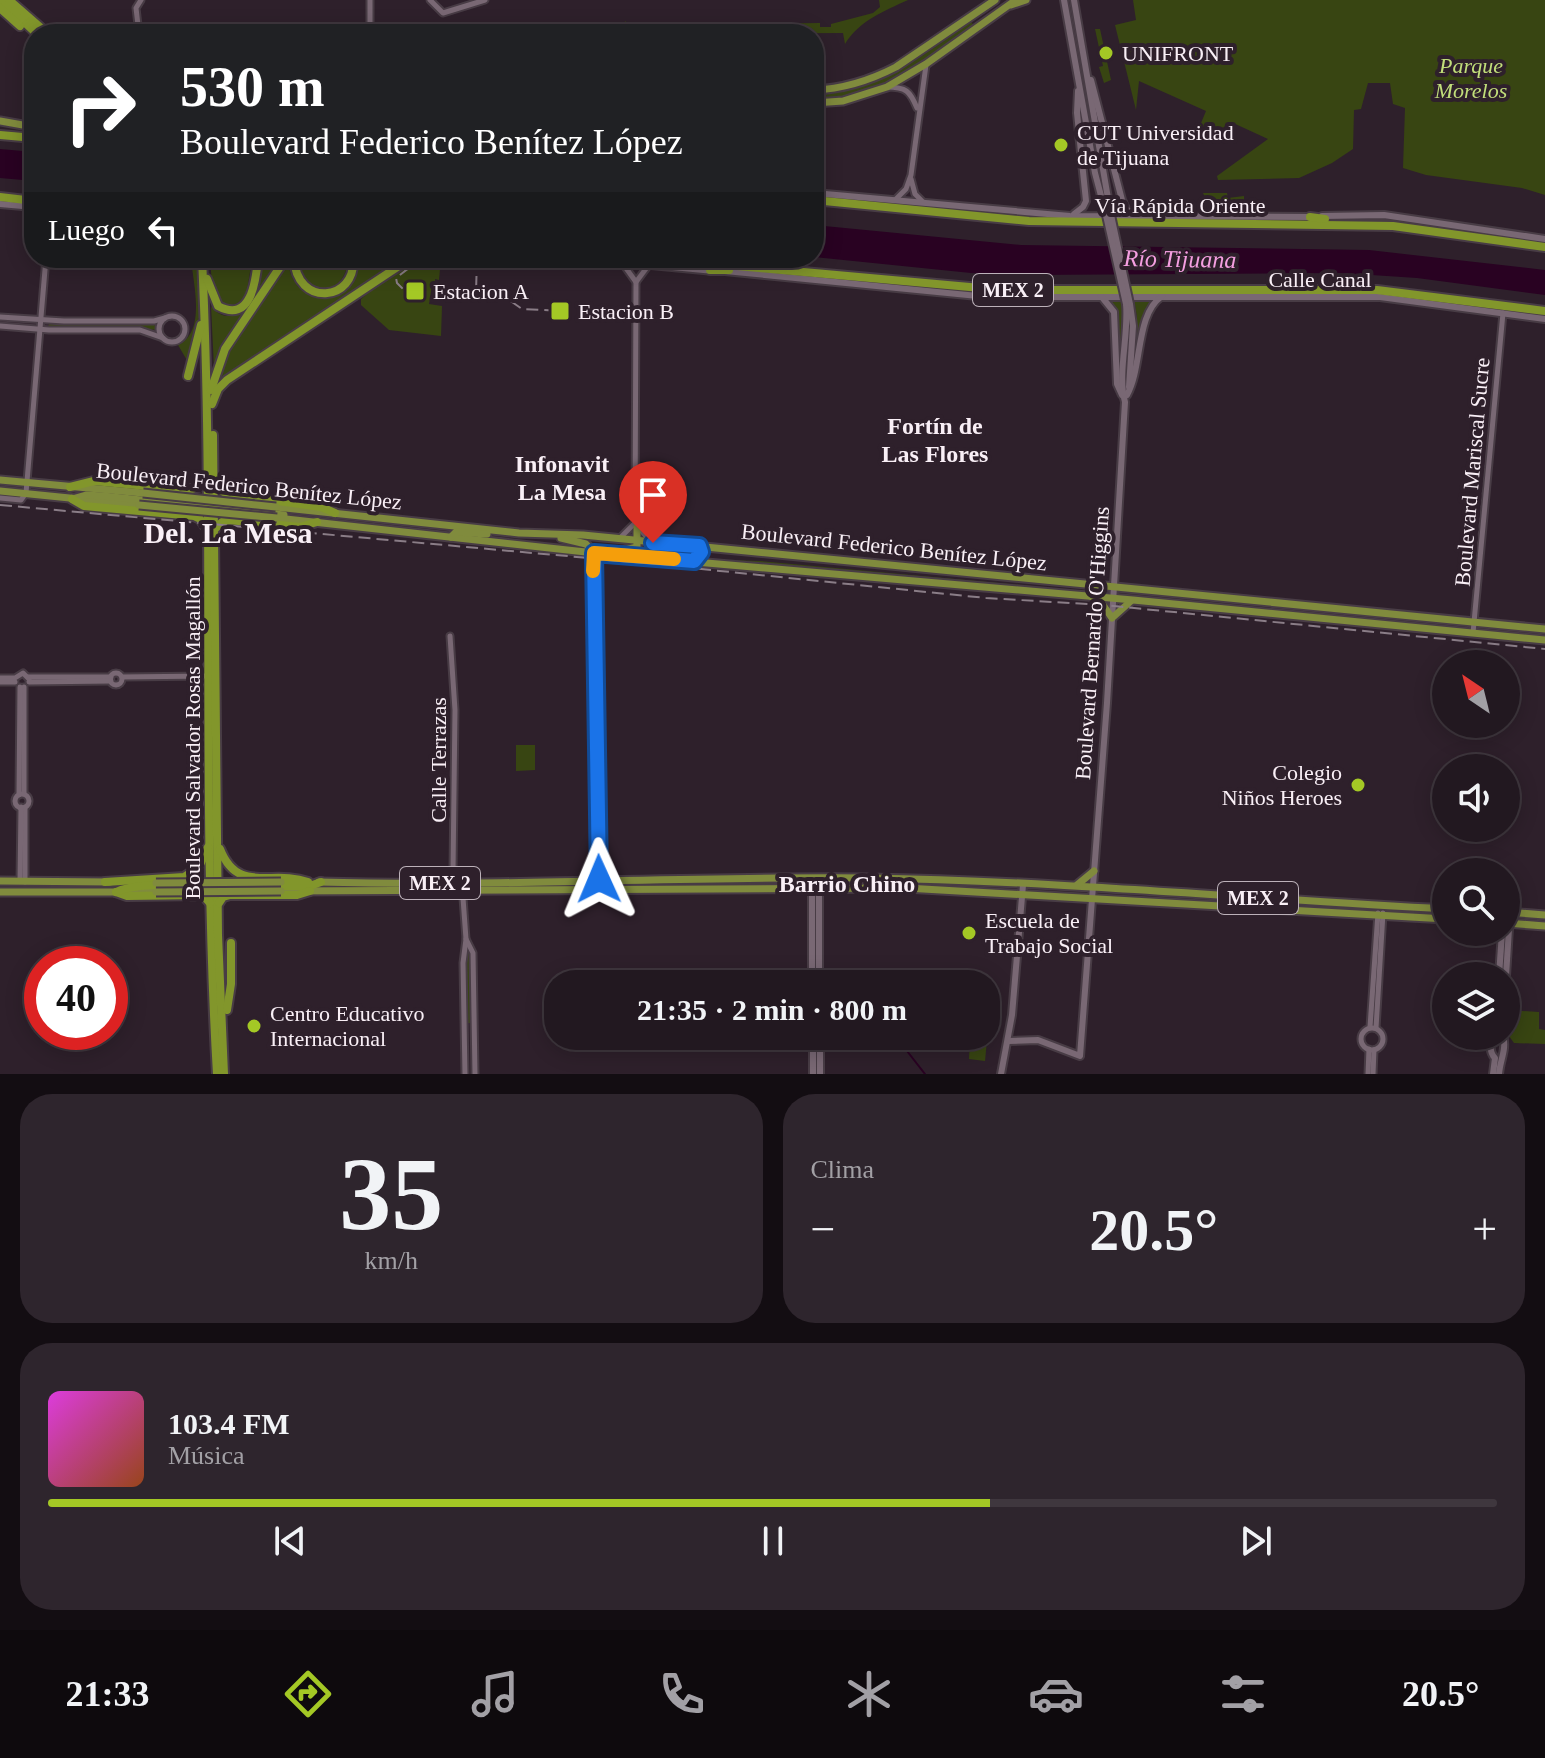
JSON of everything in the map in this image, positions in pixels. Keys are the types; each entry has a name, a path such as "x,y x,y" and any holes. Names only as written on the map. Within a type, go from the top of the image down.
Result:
{"highway":[{"path":"1,0 24,24"},
{"path":"9,0 37,24"},
{"path":"0,8 24,27"},
{"path":"0,135 24,137"},
{"path":"0,197 24,202"},
{"name":"Vía Rápida Oriente","path":"824,201 1029,221 1393,226 1545,247"},
{"path":"874,206 884,203 968,211 976,209"},
{"path":"1310,217 1375,221 1393,226"},
{"name":"Boulevard Salvador Rosas Magallón","path":"204,268 210,475"},
{"name":"Boulevard Salvador Rosas Magallón","path":"205,268 212,404 210,531 216,1071"},
{"path":"207,279 218,306 228,310 239,309 249,302 256,268"},
{"path":"211,390 225,349 279,268"},
{"path":"296,268 300,282 312,291 321,293 333,292 345,285 352,268"},
{"path":"212,404 218,389 227,380 396,268"},
{"name":"MEX 2","path":"740,268 1003,290 1377,290 1545,311"},
{"path":"710,270 771,270"},
{"path":"839,275 919,287 926,292"},
{"path":"1309,297 1314,293 1377,290"},
{"path":"1425,295 1476,309"},
{"path":"188,376 204,313"},
{"path":"189,490 210,475 219,489 227,494 321,507 335,513"},
{"path":"70,487 94,481 189,490 201,497 193,505"},
{"path":"72,499 84,506 194,516 210,531 228,520 300,527 317,522"},
{"path":"228,520 223,512 232,509"},
{"name":"Boulevard Salvador Rosas Magallón","path":"210,531 208,678 214,841"},
{"path":"105,882 177,878 190,874 204,860 214,841"},
{"path":"116,892 124,888 145,887 214,893 223,897 297,895 309,887 296,878 241,876 228,865 214,841"},
{"path":"116,892 127,896 203,895 310,886 321,882"},
{"name":"Boulevard Salvador Rosas Magallón","path":"214,893 224,1074"},
{"path":"223,1030 231,984 231,943"}],"main road":[{"path":"824,89 841,88 879,76 995,0"},
{"path":"824,102 843,101 887,87 926,64 1013,3 1026,0"},
{"name":"Boulevard Bernardo O'Higgins","path":"1064,0 1095,173 1108,210"},
{"name":"Boulevard Bernardo O'Higgins","path":"1008,1041 1038,1040 1080,1056 1125,398 1133,326 1108,210 1074,0"},
{"path":"960,40 975,27 975,14"},
{"path":"1088,74 1097,95 1122,200 1126,209 1143,217"},
{"path":"1070,216 1086,201 1077,113 1079,79"},
{"path":"0,124 24,128"},
{"path":"824,194 1070,216 1384,215 1545,239"},
{"path":"0,204 24,204"},
{"name":"Calle Canal","path":"695,268 988,297 1380,297 1545,319"},
{"path":"1101,296 1114,312 1117,384 1125,398"},
{"path":"1125,398 1135,377 1149,307 1162,296"},
{"name":"Boulevard Federico Benítez López","path":"0,480 513,533 699,546 1545,629"},
{"name":"Boulevard Federico Benítez López","path":"0,491 594,553 1113,598 1545,640"},
{"path":"72,499 86,495 103,496 314,518 347,515"},
{"path":"611,554 635,549 635,526"},
{"path":"451,537 456,532 513,533"},
{"path":"548,535 586,544 594,553 603,543 672,545"},
{"path":"694,561 701,552 699,546"},
{"path":"1092,597 1103,605 1112,618 1133,600"},
{"path":"1070,887 1087,880 1094,871"},
{"name":"MEX 2","path":"0,881 105,882 156,887 459,887 599,879 816,884 1432,918"},
{"name":"MEX 2","path":"309,887 321,882 599,891 958,880 1432,908"},
{"path":"813,970 816,884"},
{"path":"816,884 819,970"},
{"path":"1001,1074 1008,1041 1023,885"},
{"name":"MEX 2","path":"0,892 116,892 156,887"},
{"path":"1520,914 1545,915"},
{"path":"1520,924 1545,926"},
{"path":"813,1050 813,1074"},
{"path":"820,1050 820,1074"},
{"path":"1491,1050 1497,1059"},
{"path":"1496,1074 1497,1059 1503,1050"}],"street":[{"path":"138,24 136,8 141,0"},
{"path":"370,0 370,24"},
{"path":"430,0 443,13 485,0"},
{"path":"894,200 904,194 911,175 926,64"},
{"path":"887,87 910,91 918,108"},
{"path":"911,175 915,194 924,202"},
{"path":"0,498 21,500 26,493 45,268"},
{"path":"626,268 636,282"},
{"path":"645,268 636,282 635,526 653,543"},
{"name":"Boulevard Mariscal Sucre","path":"1473,633 1503,313"},
{"path":"0,317 143,321 171,316 179,317 185,331 182,338 175,341 131,329 40,330 0,326"},
{"path":"163,338 159,328 165,318"},
{"path":"618,539 635,526"},
{"path":"594,553 599,891"},
{"name":"Calle Terrazas","path":"450,636 455,710 453,871 459,887 466,939"},
{"path":"0,680 111,679 118,685 122,679 208,678"},
{"path":"22,682 21,795 16,803 23,807"},
{"path":"21,795 29,801 23,807 22,882"},
{"path":"1373,1028 1381,905"},
{"path":"465,1074 463,954 466,939"},
{"path":"466,939 473,953 475,1074"},
{"path":"1371,1050 1361,1038 1363,1032 1373,1028"},
{"path":"1371,1050 1380,1046 1383,1040 1383,1035 1373,1028"},
{"path":"1371,1050 1371,1074"}],"green space":[{"path":"879,0 908,0 865,23 845,44 843,33 824,33 824,27 873,13 880,7"},
{"name":"Parque Morelos","path":"1133,0 1545,0 1545,195 1522,188 1426,175 1403,168 1405,108 1393,104 1390,83 1368,83 1361,109 1354,110 1353,149 1332,163 1299,178 1218,180 1217,176 1268,139 1231,122 1224,127 1219,138 1199,128 1206,111 1139,81 1136,110 1115,25 1136,20"},
{"path":"971,22 974,25 919,66 900,76 860,93 824,99 824,95 879,79 934,48"},
{"path":"1095,29 1100,29 1111,80 1104,83 1099,67 1103,66"},
{"path":"1203,193 1227,193 1228,198 1244,196 1244,213 1234,208 1209,206"},
{"path":"192,268 198,268 200,313 188,362 178,345 193,330 195,294"},
{"path":"211,268 250,268 246,291 239,302 223,304 213,288"},
{"path":"261,268 275,268 255,299"},
{"path":"283,268 290,268 292,278 301,289 313,296 337,294 348,286 356,268 387,268 217,386 231,346"},
{"path":"299,268 346,268 341,280 325,288 307,282"},
{"path":"401,268 440,268 439,280 435,279 435,285 432,285 429,304 442,306 441,336 389,330 361,305 361,299"},
{"path":"1110,299 1121,299 1124,309 1119,384 1118,313"},
{"path":"1134,299 1155,299 1147,309 1136,353 1137,317"},
{"path":"211,306 219,314 228,316 247,311 220,351 214,368"},
{"path":"50,323 156,323 156,330 51,327 48,326"},
{"path":"722,561 1075,590 1027,589"},
{"path":"516,745 535,745 535,770 516,771"},
{"path":"466,947 471,952 472,1023 467,1023"},
{"path":"1520,1011 1539,1012 1539,1029 1545,1030 1545,1044 1520,1043"},
{"path":"969,1050 986,1050 985,1061 969,1059"}],"water":[{"path":"0,149 24,151 24,180 0,178"},
{"name":"Río Tijuana","path":"824,226 1021,245 1369,250 1545,270 1545,295 1417,278 1341,273 971,273 824,258"}],"waterway":[{"path":"906,1050 925,1074"}],"railway":[{"path":"409,268 396,278 397,283 408,294 416,289"},
{"path":"477,268 476,292 480,298 512,302 522,309 563,311"},
{"path":"0,505 622,561 986,598 1103,605 1545,649"}],"slow traffic":[{"path":"593,571 594,553 674,559"}],"place":[{"name":"UNIFRONT","path":"1106,53"},
{"name":"CUT Universidad de Tijuana","path":"1061,145"},
{"name":"Estacion A","path":"415,291"},
{"name":"Estacion B","path":"560,311"},
{"name":"Colegio Niños Heroes","path":"1358,785"},
{"name":"Escuela de Trabajo Social","path":"969,933"},
{"name":"Centro Educativo Internacional","path":"254,1026"}],"district":[{"name":"Fortín de Las Flores","path":"935,440"},
{"name":"Infonavit La Mesa","path":"562,478"},
{"name":"Del. La Mesa","path":"228,532"},
{"name":"Barrio Chino","path":"847,884"}],"route":[{"path":"599,879 594,553 694,561 701,552 699,546 653,543"}]}
